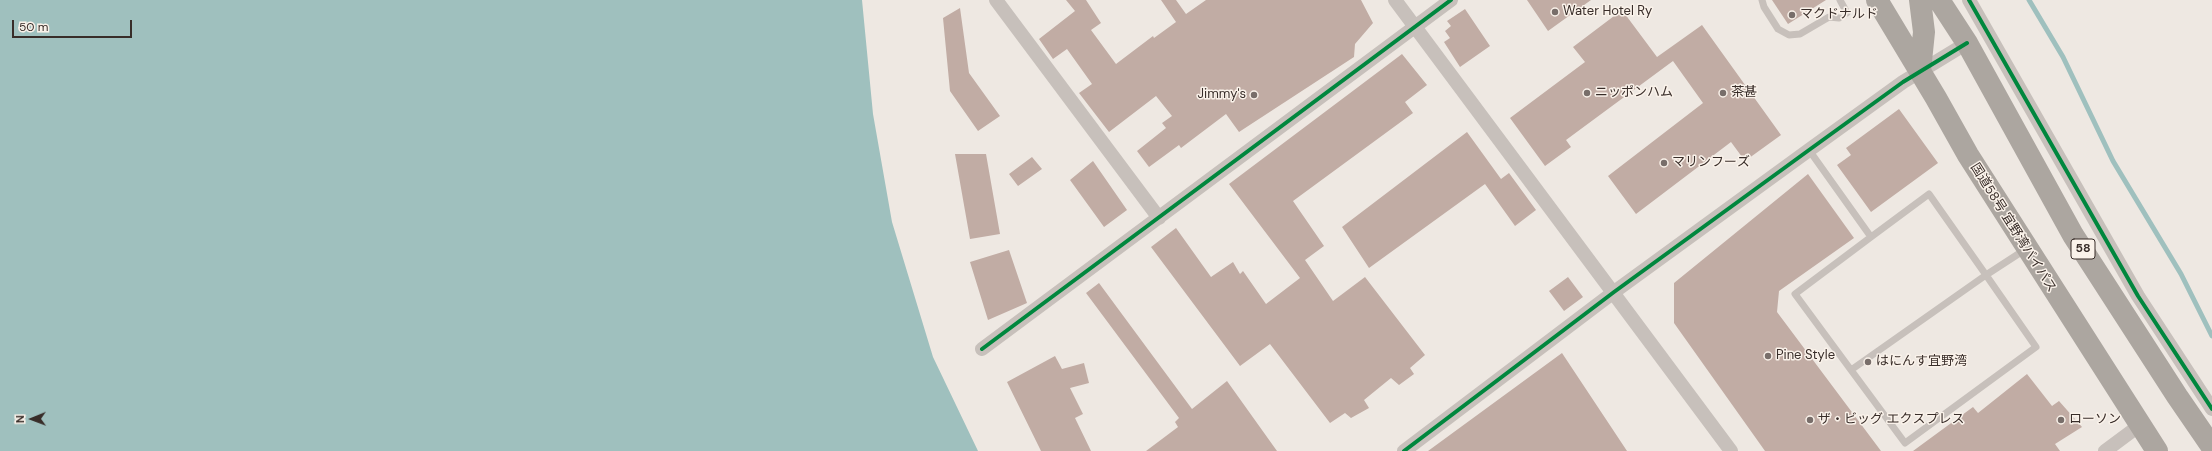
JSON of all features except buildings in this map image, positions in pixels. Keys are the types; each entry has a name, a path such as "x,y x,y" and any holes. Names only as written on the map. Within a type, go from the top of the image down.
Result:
{"highway":[{"name":"国道58号 宜野湾バイパス","path":"1877,0 1920,70 1968,155 2157,451"},
{"path":"1920,0 1924,32 1920,70"},
{"name":"58","path":"1939,0 1967,43 2074,235 2177,396 2212,447"}],"street":[{"path":"996,0 1159,218"},
{"path":"1395,0 1731,451"},
{"path":"982,349 1451,0"},
{"path":"1969,0 2138,296 2212,409"},
{"path":"1404,451 1614,292 1809,150 1920,70 1967,43"},
{"path":"2105,451 2140,425"}],"lane":[{"path":"1762,0 1764,7 1778,29 1789,35 1800,34 1829,16 1840,18"},
{"path":"1840,0 1847,13"},
{"path":"1809,150 1872,237"},
{"path":"1929,194 1986,275 2036,347 1905,443 1795,294 1929,194"},
{"path":"1852,370 2026,248"}],"water":[{"path":"0,0 862,0 873,114 892,222 933,357 978,451 0,451"}],"waterway":[{"path":"2029,0 2063,57 2113,161 2181,274 2212,336"}],"cycle path":[{"path":"982,349 1451,0"},
{"path":"1969,0 2138,296 2212,409"},
{"path":"1404,451 1614,292 1809,150 1903,82 1967,43"}],"place":[{"name":"Water Hotel Ry","path":"1555,12"},
{"name":"マクドナルド","path":"1792,15"},
{"name":"ニッポンハム","path":"1587,93"},
{"name":"茶甚","path":"1723,93"},
{"name":"Jimmy's","path":"1254,95"},
{"name":"マリンフーズ","path":"1664,163"},
{"name":"Pine Style","path":"1768,356"},
{"name":"はにんす宜野湾","path":"1868,362"},
{"name":"ザ・ビッグ エクスプレス","path":"1810,420"},
{"name":"ローソン","path":"2061,420"}]}
